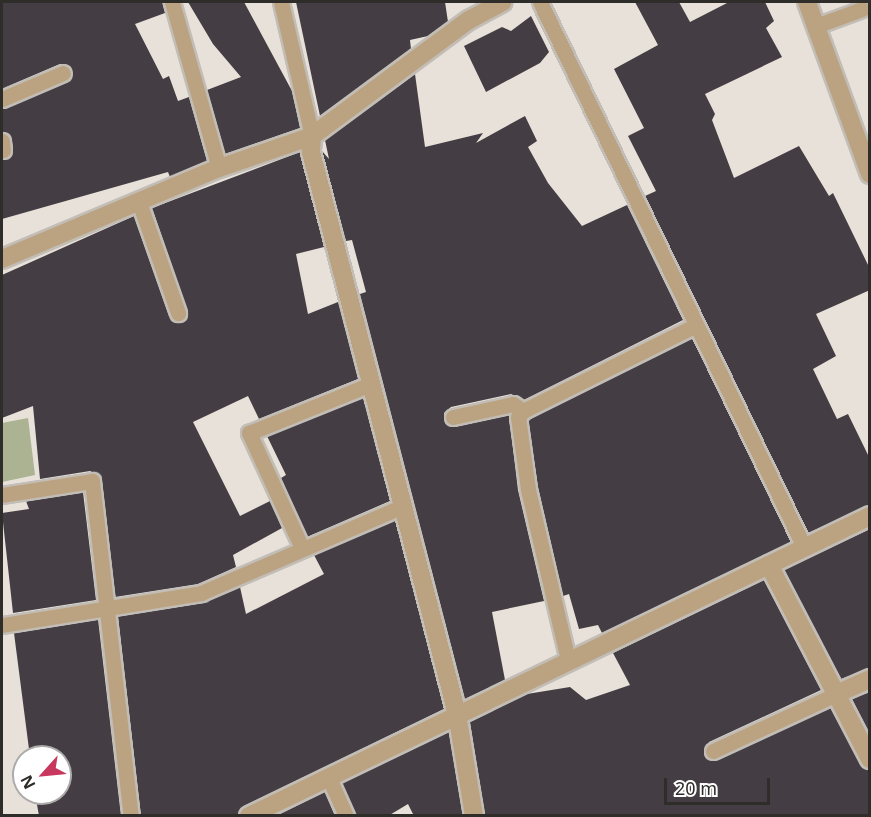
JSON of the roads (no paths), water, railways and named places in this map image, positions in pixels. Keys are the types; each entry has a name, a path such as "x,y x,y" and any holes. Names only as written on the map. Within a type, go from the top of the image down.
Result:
{"street":[{"path":"2,259 219,168 312,136 469,20 503,2"},
{"path":"807,2 870,174"},
{"path":"312,136 311,152 457,714 474,816"},
{"path":"249,816 870,516"},
{"path":"769,565 834,695 870,759"},
{"path":"834,695 870,679"}],"lane":[{"path":"172,2 219,168"},
{"path":"281,2 312,136"},
{"path":"540,2 804,548"},
{"path":"816,27 862,9"},
{"path":"2,99 63,73"},
{"path":"139,202 178,313"},
{"path":"568,660 528,489 518,417 523,411 696,325"},
{"path":"302,548 249,433 371,384"},
{"path":"453,417 513,404 523,411"},
{"path":"2,495 92,481 131,816"},
{"path":"2,625 201,594 302,548 403,506"},
{"path":"713,751 834,695"},
{"path":"329,778 346,816"}]}
